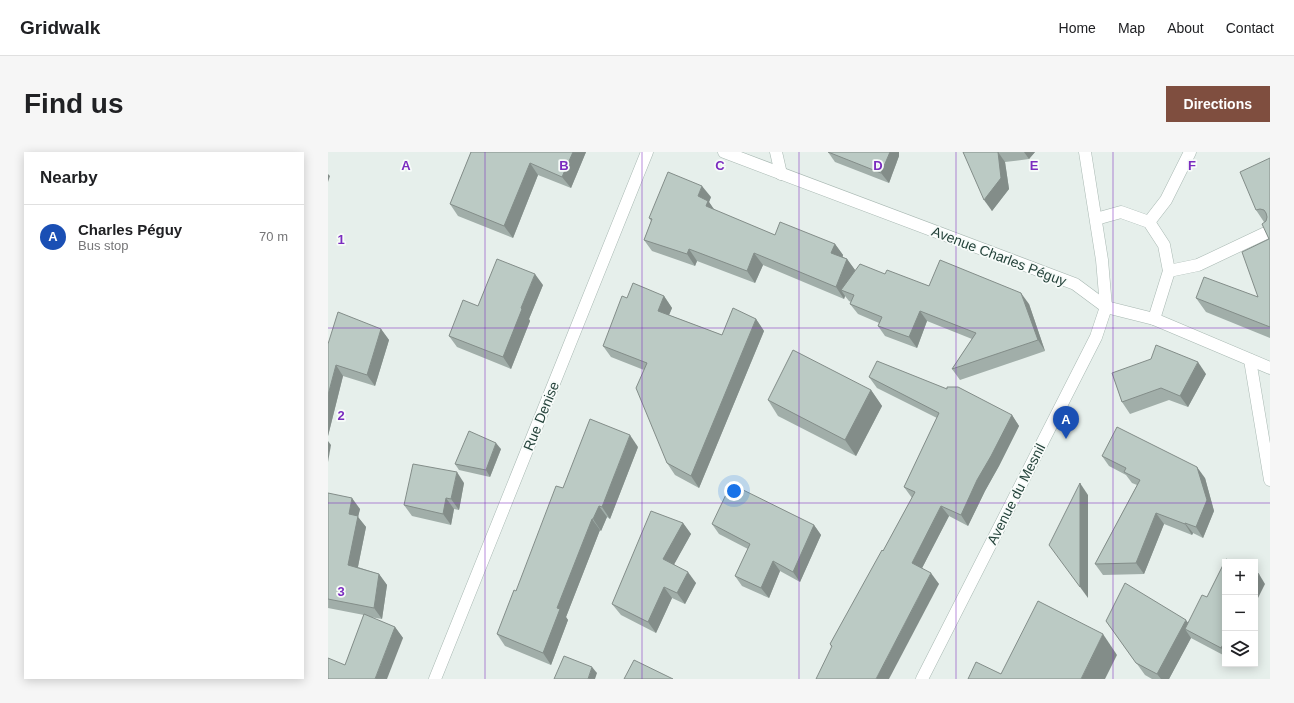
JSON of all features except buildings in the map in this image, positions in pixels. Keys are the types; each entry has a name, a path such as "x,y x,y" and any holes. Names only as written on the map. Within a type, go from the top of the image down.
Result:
{"street":[{"name":"Rue Denise","path":"435,679 647,152"},
{"name":"Avenue Charles Péguy","path":"724,152 1074,284 1106,307 1154,319 1270,368"},
{"path":"776,152 781,174"},
{"path":"1085,152 1102,260 1106,307"},
{"path":"1149,222 1166,200 1190,152"},
{"path":"1096,219 1121,212 1149,222 1164,245 1169,271 1154,319"},
{"path":"1169,271 1198,265 1270,231"},
{"name":"Avenue du Mesnil","path":"922,679 1096,337 1106,307"},
{"path":"1250,360 1270,480"}],"place":[{"name":"Charles Péguy","path":"1066,439"}]}
